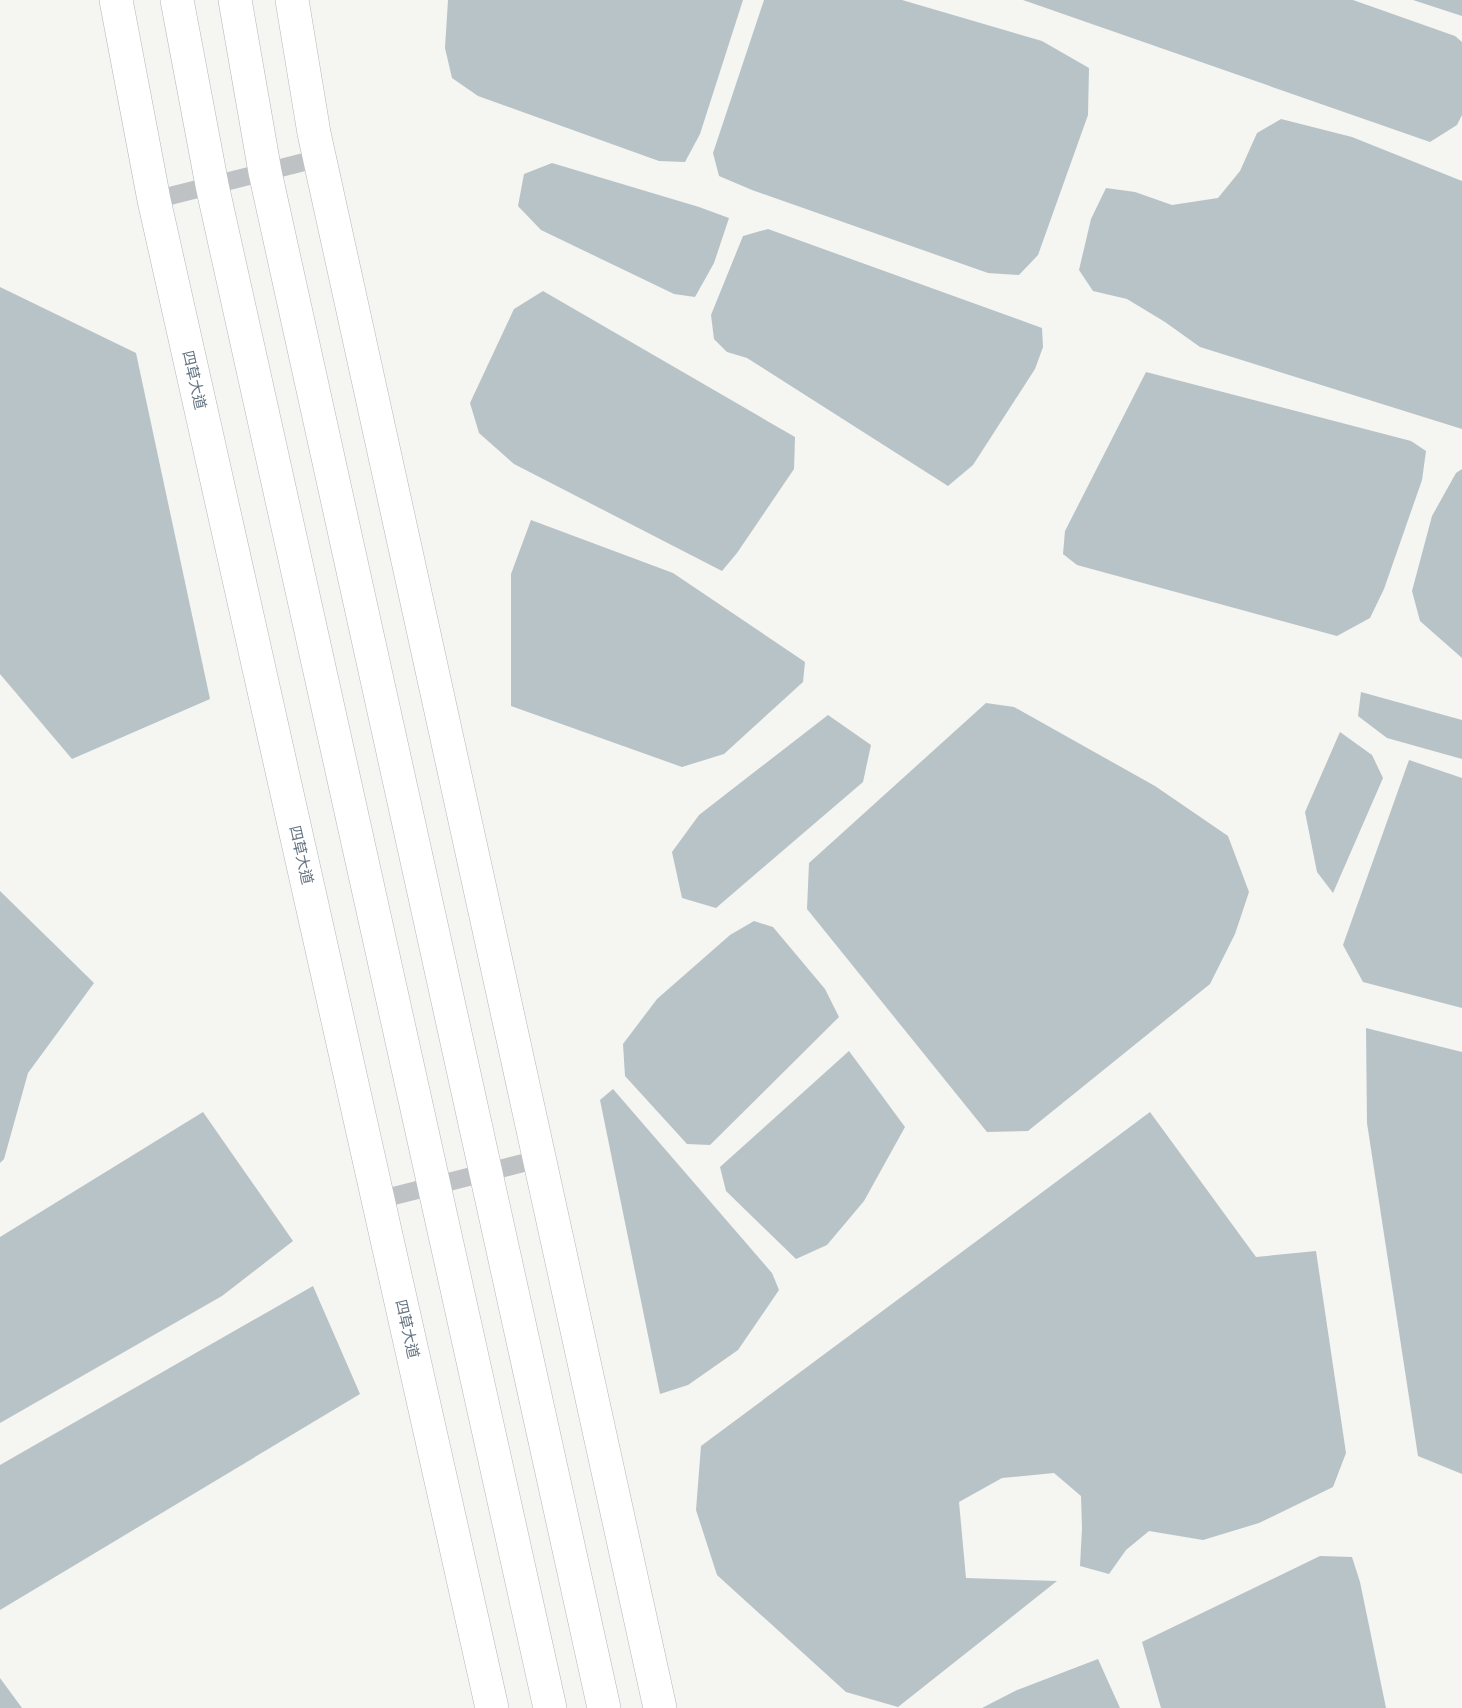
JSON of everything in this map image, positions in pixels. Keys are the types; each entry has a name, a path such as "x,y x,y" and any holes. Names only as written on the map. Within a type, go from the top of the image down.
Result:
{"street":[{"name":"四草大道","path":"116,0 154,200 492,1708"},
{"path":"177,0 212,185 550,1708"},
{"path":"235,0 266,172 604,1708"},
{"path":"292,0 320,159 660,1708"}],"lane":[{"path":"154,200 320,159"},
{"path":"378,1200 539,1158"}],"shaded area":[{"path":"448,0 743,0 700,134 685,162 659,161 478,96 452,78 445,48"},
{"path":"764,0 902,0 1042,41 1089,68 1088,115 1038,255 1019,275 988,273 752,190 719,176 713,153"},
{"path":"1023,0 1353,0 1455,36 1462,42 1462,115 1457,125 1430,142"},
{"path":"1413,0 1462,0 1462,16"},
{"path":"1281,119 1352,137 1462,181 1462,429 1200,347 1127,299 1093,291 1079,270 1091,219 1106,188 1135,192 1172,205 1218,198 1240,171 1257,133"},
{"path":"552,163 729,218 714,263 695,297 674,294 541,230 518,206 524,174"},
{"path":"768,229 1042,328 1043,347 1035,369 973,465 948,486 747,358 727,352 714,339 711,315 743,236"},
{"path":"0,287 136,353 210,699 72,759 0,674"},
{"path":"543,291 795,437 794,469 737,553 722,571 514,464 479,433 470,403 514,309"},
{"path":"1146,372 1411,441 1426,451 1422,480 1384,589 1370,618 1337,636 1077,565 1063,554 1065,531"},
{"path":"1462,469 1462,658 1420,621 1412,591 1432,516 1456,473"},
{"path":"531,520 673,573 805,662 803,682 724,754 682,767 511,706 511,574"},
{"path":"1361,692 1462,720 1462,759 1387,738 1358,716"},
{"path":"986,703 1014,707 1155,786 1228,836 1249,892 1235,934 1210,984 1028,1131 987,1132 807,909 809,863"},
{"path":"828,715 871,745 863,782 716,908 682,898 672,852 699,815"},
{"path":"1340,732 1372,755 1383,778 1333,893 1317,872 1305,812"},
{"path":"1409,760 1462,778 1462,1008 1363,982 1343,945"},
{"path":"0,891 94,983 28,1073 4,1159 0,1163"},
{"path":"754,921 773,927 825,989 839,1017 710,1145 687,1144 625,1076 623,1044 657,999 730,935"},
{"path":"1366,1028 1462,1052 1462,1474 1418,1456 1367,1123"},
{"path":"849,1051 905,1127 864,1201 827,1245 796,1259 726,1191 720,1167"},
{"path":"613,1089 772,1273 779,1290 738,1350 688,1385 660,1394 600,1100"},
{"path":"203,1112 293,1241 222,1296 0,1423 0,1237"},
{"path":"1150,1112 1256,1257 1316,1251 1346,1453 1333,1487 1259,1523 1203,1540 1149,1531 1126,1550 1109,1574 1080,1566 1081,1496 1054,1473 1002,1478 959,1502 966,1578 1057,1581 898,1707 846,1692 717,1575 696,1510 701,1446"},
{"path":"313,1286 360,1394 0,1610 0,1465"},
{"path":"1320,1556 1352,1557 1360,1582 1386,1708 1161,1708 1142,1642"},
{"path":"1098,1659 1120,1708 982,1708 1015,1691"},
{"path":"0,1678 22,1708 0,1708"}]}
